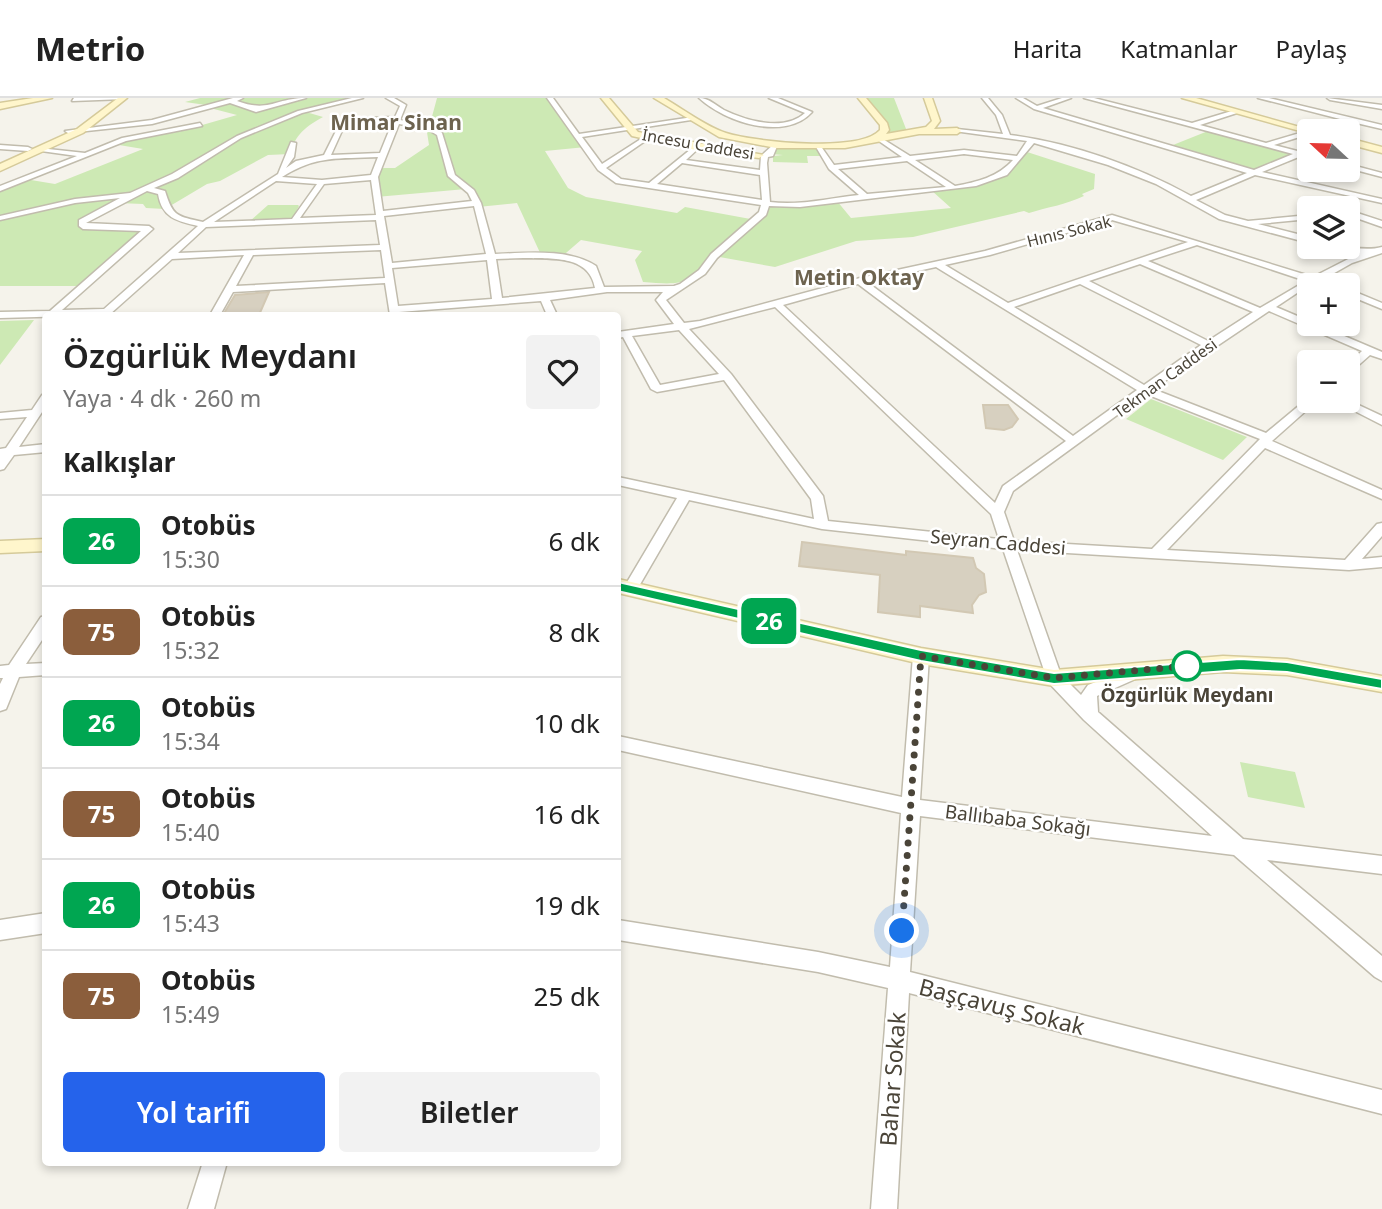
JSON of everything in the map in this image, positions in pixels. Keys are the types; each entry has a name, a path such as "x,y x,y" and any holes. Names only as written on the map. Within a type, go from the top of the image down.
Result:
{"main road":[{"path":"0,106 48,98"},
{"name":"İncesu Caddesi","path":"605,98 629,129 646,138 696,148 765,156"},
{"path":"658,98 722,135 776,145 820,147 922,132 957,131"},
{"path":"862,98 884,125 885,130 878,138"},
{"path":"928,98 935,124"},
{"path":"1185,98 1297,129"},
{"path":"0,162 68,131 118,99"},
{"path":"0,168 80,131 118,99"},
{"path":"0,119 29,102"},
{"path":"922,132 935,124"},
{"path":"935,124 957,131"},
{"path":"1360,144 1382,150"},
{"path":"0,547 42,545"},
{"path":"624,588 921,656 1054,678 1223,664 1309,670 1380,683"}],"street":[{"path":"68,131 152,122 240,98"},
{"path":"230,101 256,110 303,98"},
{"path":"54,312 148,230 142,227 82,225 82,222 175,176 202,157 258,128 300,112 360,98"},
{"path":"389,98 403,104 374,177 395,312 449,310 497,300 544,298 600,290 673,289"},
{"path":"550,98 601,168 619,181 767,203 800,205 953,188 992,180 1003,174 1032,140"},
{"path":"702,98 741,121 758,124 795,122 806,117 809,112 772,98"},
{"path":"985,98 1003,121 1007,136"},
{"path":"1019,98 1036,108 1255,173 1382,203"},
{"path":"1036,108 1068,98"},
{"path":"1087,98 1297,153"},
{"path":"1261,98 1353,119"},
{"path":"1330,98 1382,107"},
{"path":"74,100 118,99"},
{"path":"1191,126 1235,112"},
{"path":"577,136 691,118"},
{"path":"327,157 344,120 398,121 426,126 440,134 452,176 471,192 477,203 491,256 497,300"},
{"path":"1360,121 1382,127"},
{"path":"0,189 129,138 200,125"},
{"path":"957,131 1032,140 1086,156 1144,175 1211,212 1235,222 1297,237"},
{"path":"1198,135 1208,131"},
{"path":"1267,145 1297,136"},
{"path":"601,168 646,138"},
{"path":"878,138 912,158 953,188"},
{"path":"273,179 284,169 293,143"},
{"path":"1168,147 1178,143"},
{"path":"776,145 765,156 763,173 767,203 763,213 714,256 702,272 673,289 661,300 680,326 727,376 818,499 822,525"},
{"path":"0,147 28,149"},
{"path":"820,147 832,167 865,196"},
{"path":"650,186 696,148"},
{"path":"41,149 86,155"},
{"path":"832,167 964,152 1018,158"},
{"path":"1086,156 1098,152"},
{"path":"106,312 204,225 299,163 327,157 383,155"},
{"path":"1191,199 1297,155"},
{"path":"680,161 763,173"},
{"path":"1360,169 1382,175"},
{"path":"273,179 322,182 374,177"},
{"path":"294,221 322,182"},
{"path":"147,189 162,193 164,206 173,217 204,225 380,216 477,203"},
{"path":"0,218 75,201 116,195 130,196"},
{"path":"1360,208 1382,203"},
{"path":"1360,216 1382,224"},
{"name":"Hınıs Sokak","path":"622,334 701,324 775,302 937,264 1112,217 1297,274"},
{"path":"1235,222 1297,219"},
{"path":"1007,306 1197,242"},
{"path":"168,256 384,247"},
{"path":"1360,250 1382,256"},
{"name":"Tekman Caddesi","path":"1328,273 1369,252 1382,250"},
{"path":"217,312 249,254"},
{"path":"388,266 491,256 542,257 587,264 599,280 600,290"},
{"path":"1140,261 1382,356"},
{"path":"937,264 1145,390 1265,440 1382,495"},
{"path":"229,289 390,280"},
{"path":"860,281 1074,442"},
{"path":"1081,281 1209,345"},
{"name":"Tekman Caddesi","path":"997,512 1008,489 1209,345 1297,290"},
{"path":"1360,297 1382,306"},
{"path":"544,298 551,312"},
{"path":"775,302 997,512 1054,678 1090,715 1238,847 1382,970"},
{"path":"0,315 42,313"},
{"path":"622,334 657,389 727,376"},
{"path":"1360,358 1369,350"},
{"path":"0,466 4,452 42,403"},
{"path":"1360,410 1382,421"},
{"path":"0,416 35,413"},
{"path":"1156,552 1265,440 1297,413"},
{"path":"4,452 42,448"},
{"name":"Seyran Caddesi","path":"621,482 822,525 1010,545 1349,565 1382,562"},
{"path":"624,588 684,497"},
{"path":"1349,565 1382,527"},
{"path":"0,704 7,671 42,626"},
{"name":"Bahar Sokak","path":"884,1209 921,656"},
{"path":"7,671 42,669"},
{"path":"1090,715 1087,699 1094,689 1140,670"},
{"name":"Ballıbaba Sokağı","path":"621,744 910,807 1382,865"},
{"path":"0,930 42,924"},
{"name":"Başçavuş Sokak","path":"621,930 818,962 899,980 1382,1102"},
{"path":"201,1209 214,1166"}],"green space":[{"path":"200,98 360,98 306,112 323,117 302,132 290,154 268,155 220,181 207,184 165,209 146,208 143,204 118,203 81,224 147,228 85,286 0,286 0,189 25,179 55,184 143,149 113,144 131,137 172,129 178,132 237,115 210,108 213,106 185,102"},
{"path":"437,98 550,98 586,147 545,151 568,188 586,197 677,213 685,207 756,220 767,203 776,205 837,201 851,218 951,208 931,190 992,180 1024,151 1095,174 1094,189 1077,199 1029,213 1024,211 913,237 856,241 775,267 714,256 698,273 683,281 643,282 635,260 642,251 581,240 559,259 542,257 517,203 478,207 466,189 376,197 377,168 395,168 429,145 426,126 430,124"},
{"path":"862,98 894,98 908,134 878,138 885,130"},
{"path":"1208,131 1297,155 1255,173 1168,147"},
{"path":"776,145 820,147 824,156 807,156 808,163 773,162 773,156 783,155 770,154"},
{"path":"268,205 299,206 292,219 250,221"},
{"path":"34,320 0,365 0,321"},
{"path":"1151,399 1247,437 1223,460 1126,419"},
{"path":"1240,762 1295,772 1305,808 1248,797"}],"building":[{"path":"269,292 260,312 225,312 235,295"},
{"path":"983,405 1008,405 1018,419 1012,427 1004,430 986,428"},
{"path":"802,542 906,555 906,551 973,558 976,568 984,574 986,592 979,595 972,605 973,613 920,606 920,617 878,612 880,575 799,566"}],"bus line":[{"name":"26","path":"621,587 921,656 1054,678 1240,664 1346,675 1382,684"}],"place":[{"name":"Özgürlük Meydanı","path":"1187,666"}],"district":[{"name":"Mimar Sinan","path":"396,122"},
{"name":"Metin Oktay","path":"859,277"}],"route":[{"path":"902,931 921,656 1054,678 1187,666"}]}
